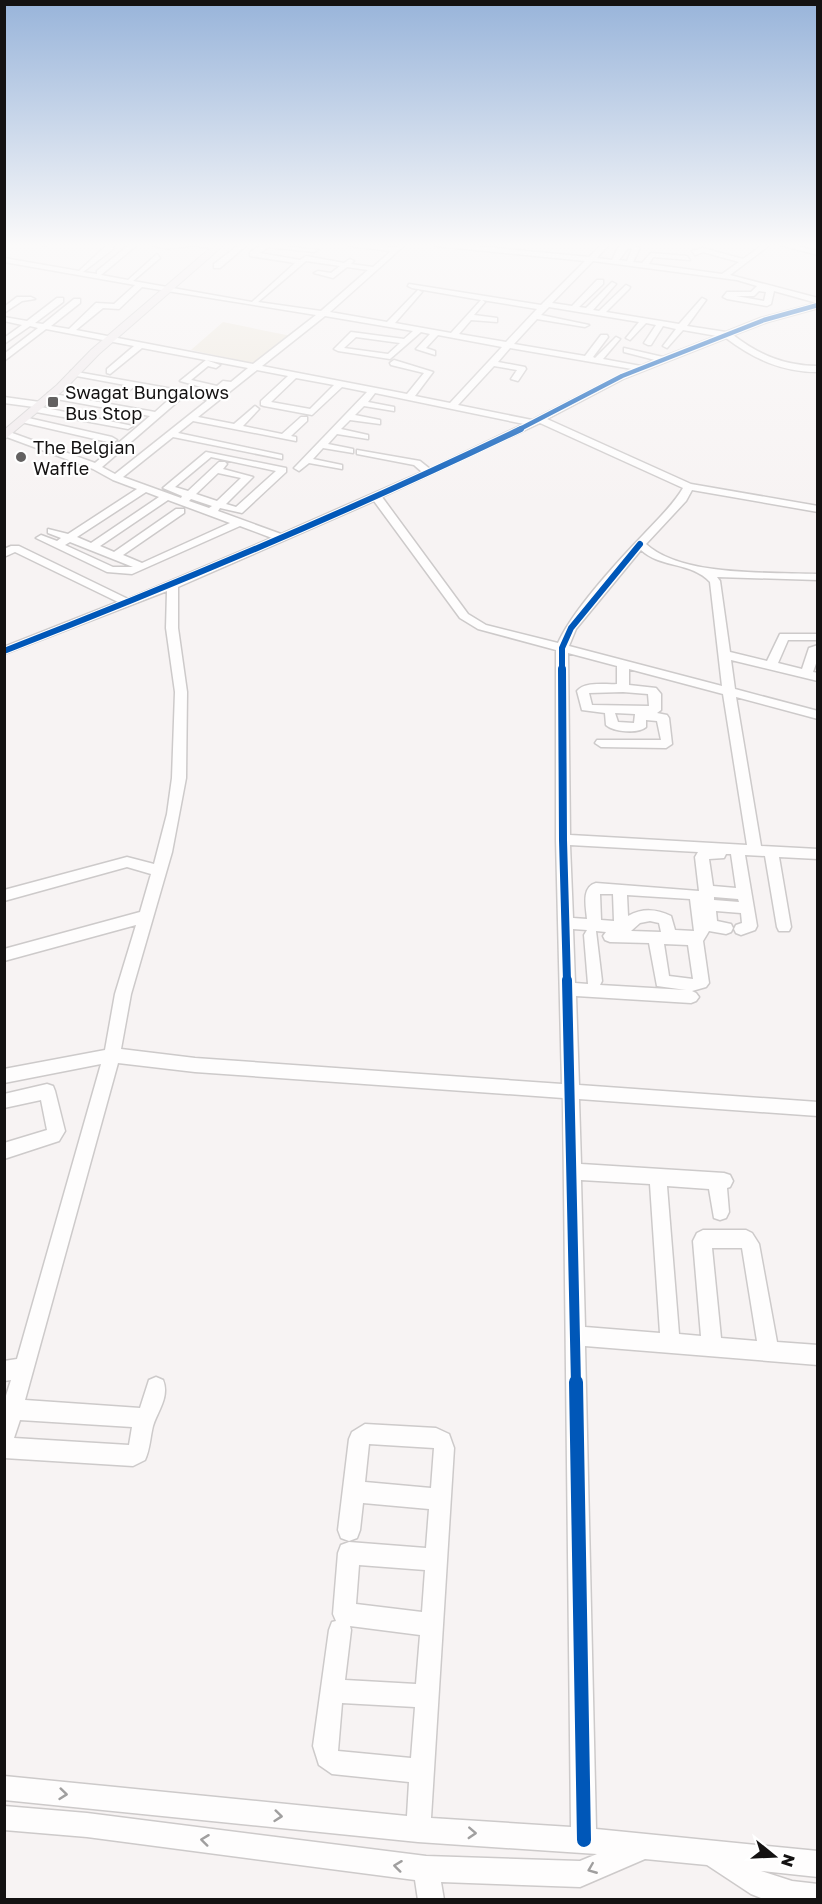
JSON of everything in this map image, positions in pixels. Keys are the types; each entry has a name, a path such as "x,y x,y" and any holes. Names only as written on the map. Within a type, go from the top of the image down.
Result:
{"main road":[{"path":"6,433 115,333"},
{"path":"6,433 24,420 71,373"}],"street":[{"path":"4,359 36,333"},
{"path":"80,333 252,370"},
{"path":"116,478 302,333"},
{"path":"406,342 354,334 338,349 390,357 416,333"},
{"path":"432,353 420,349 436,333"},
{"path":"459,333 509,345 587,359 636,360 652,355"},
{"path":"480,333 484,333"},
{"path":"452,406 496,363 520,333"},
{"path":"600,358 620,333"},
{"path":"630,338 634,333"},
{"path":"648,343 655,333"},
{"path":"667,346 677,333"},
{"path":"716,333 728,335 747,350 775,364 806,370 818,369"},
{"path":"4,651 173,585 429,473 640,368 734,333"},
{"path":"357,352 374,337"},
{"path":"587,359 604,337"},
{"path":"372,354 388,340"},
{"path":"99,387 140,345"},
{"path":"627,350 662,359"},
{"path":"126,358 139,360"},
{"path":"600,358 640,368"},
{"path":"234,385 225,383 219,389 184,381 206,363 294,375 536,421 688,487 818,509"},
{"path":"496,363 494,372 516,377"},
{"path":"393,368 429,372 408,398"},
{"path":"71,373 109,375 132,384 216,399"},
{"path":"264,403 294,375"},
{"path":"116,397 132,384"},
{"path":"192,418 288,438 306,416 340,384"},
{"path":"148,396 157,388"},
{"path":"299,468 373,391"},
{"path":"96,467 183,393"},
{"path":"51,395 157,415"},
{"path":"4,400 128,426"},
{"path":"236,428 253,405 264,403 306,416 325,416"},
{"path":"362,403 391,409"},
{"path":"349,417 377,422"},
{"path":"24,420 112,440"},
{"path":"335,431 365,437"},
{"path":"6,433 96,467 116,478 184,502 215,508 238,511 283,470 209,454 168,488 184,502"},
{"path":"172,434 230,446 222,449 221,455 235,456 242,450 279,458"},
{"path":"321,445 417,463 429,473"},
{"path":"115,556 184,502 228,458"},
{"path":"307,460 339,467"},
{"path":"243,476 256,464"},
{"path":"215,508 248,477 216,470"},
{"path":"584,1840 572,1171 562,840 562,648 571,628 640,544 682,499 688,487"},
{"path":"58,545 145,488"},
{"path":"92,547 167,496"},
{"path":"376,496 464,616 482,627 818,715"},
{"path":"215,508 240,522 280,537"},
{"path":"40,538 111,570 123,572 143,567 240,522"},
{"path":"52,531 143,567"},
{"path":"640,544 653,556 708,573 818,577"},
{"path":"4,554 15,548 128,603"},
{"path":"708,573 715,581 729,692 756,850"},
{"path":"156,1387 150,1412 144,1418 138,1453 133,1456 5,1438 112,1055 123,994 160,871 174,814 179,778 181,692 172,628 173,585"},
{"path":"725,655 812,675 816,643 784,636 771,665"},
{"path":"623,665 623,688"},
{"path":"623,688 652,691 655,694 654,710 593,709 586,707 584,703 583,691 585,689 623,688"},
{"path":"562,714 663,718 666,744 601,743"},
{"path":"562,840 737,852"},
{"path":"737,852 750,926 733,928 712,926 702,857 708,853 756,850 818,854"},
{"path":"771,851 784,927"},
{"path":"4,896 127,862 160,871"},
{"path":"593,930 626,927 640,916 656,916 668,923 671,936 698,937 702,933 696,896 664,892 594,890 593,930 594,981"},
{"path":"620,890 621,927"},
{"path":"664,892 664,919"},
{"path":"708,898 745,901"},
{"path":"4,955 147,916"},
{"path":"565,929 656,938"},
{"path":"567,984 594,981 636,983"},
{"path":"567,984 691,997"},
{"path":"4,1076 112,1055 195,1065 570,1094 818,1109"},
{"path":"4,1101 45,1090 48,1092 56,1131 53,1136 4,1151"},
{"path":"572,1171 720,1181 720,1212"},
{"path":"658,1178 670,1343"},
{"path":"712,1346 702,1241 704,1239 746,1239 750,1244 770,1351"},
{"path":"575,1336 818,1355"},
{"path":"4,1371 25,1368"},
{"path":"13,1409 144,1418"},
{"path":"349,1530 359,1439 365,1434 436,1438 442,1441 444,1448 434,1625 418,1830"},
{"path":"353,1491 441,1500"},
{"path":"434,1625 344,1614 349,1553 437,1560"},
{"path":"340,1630 325,1746 327,1757 332,1762 423,1771"},
{"path":"333,1691 428,1696"},
{"path":"4,1788 418,1830 584,1840 818,1864"},
{"path":"4,1818 87,1825 426,1869 580,1874 645,1846"},
{"path":"712,1853 760,1885 792,1894 818,1897"},
{"path":"426,1869 431,1899"}],"shaded area":[{"path":"211,333 276,333 291,336 256,364 191,350"}],"cycle path":[{"path":"4,651 173,585 429,473 533,423 622,376 731,333"},
{"path":"584,1840 571,1093 563,840 562,648 571,628 640,544"}],"place":[{"name":"Swagat Bungalows Bus Stop","path":"53,402"},
{"name":"The Belgian Waffle","path":"21,457"}]}
